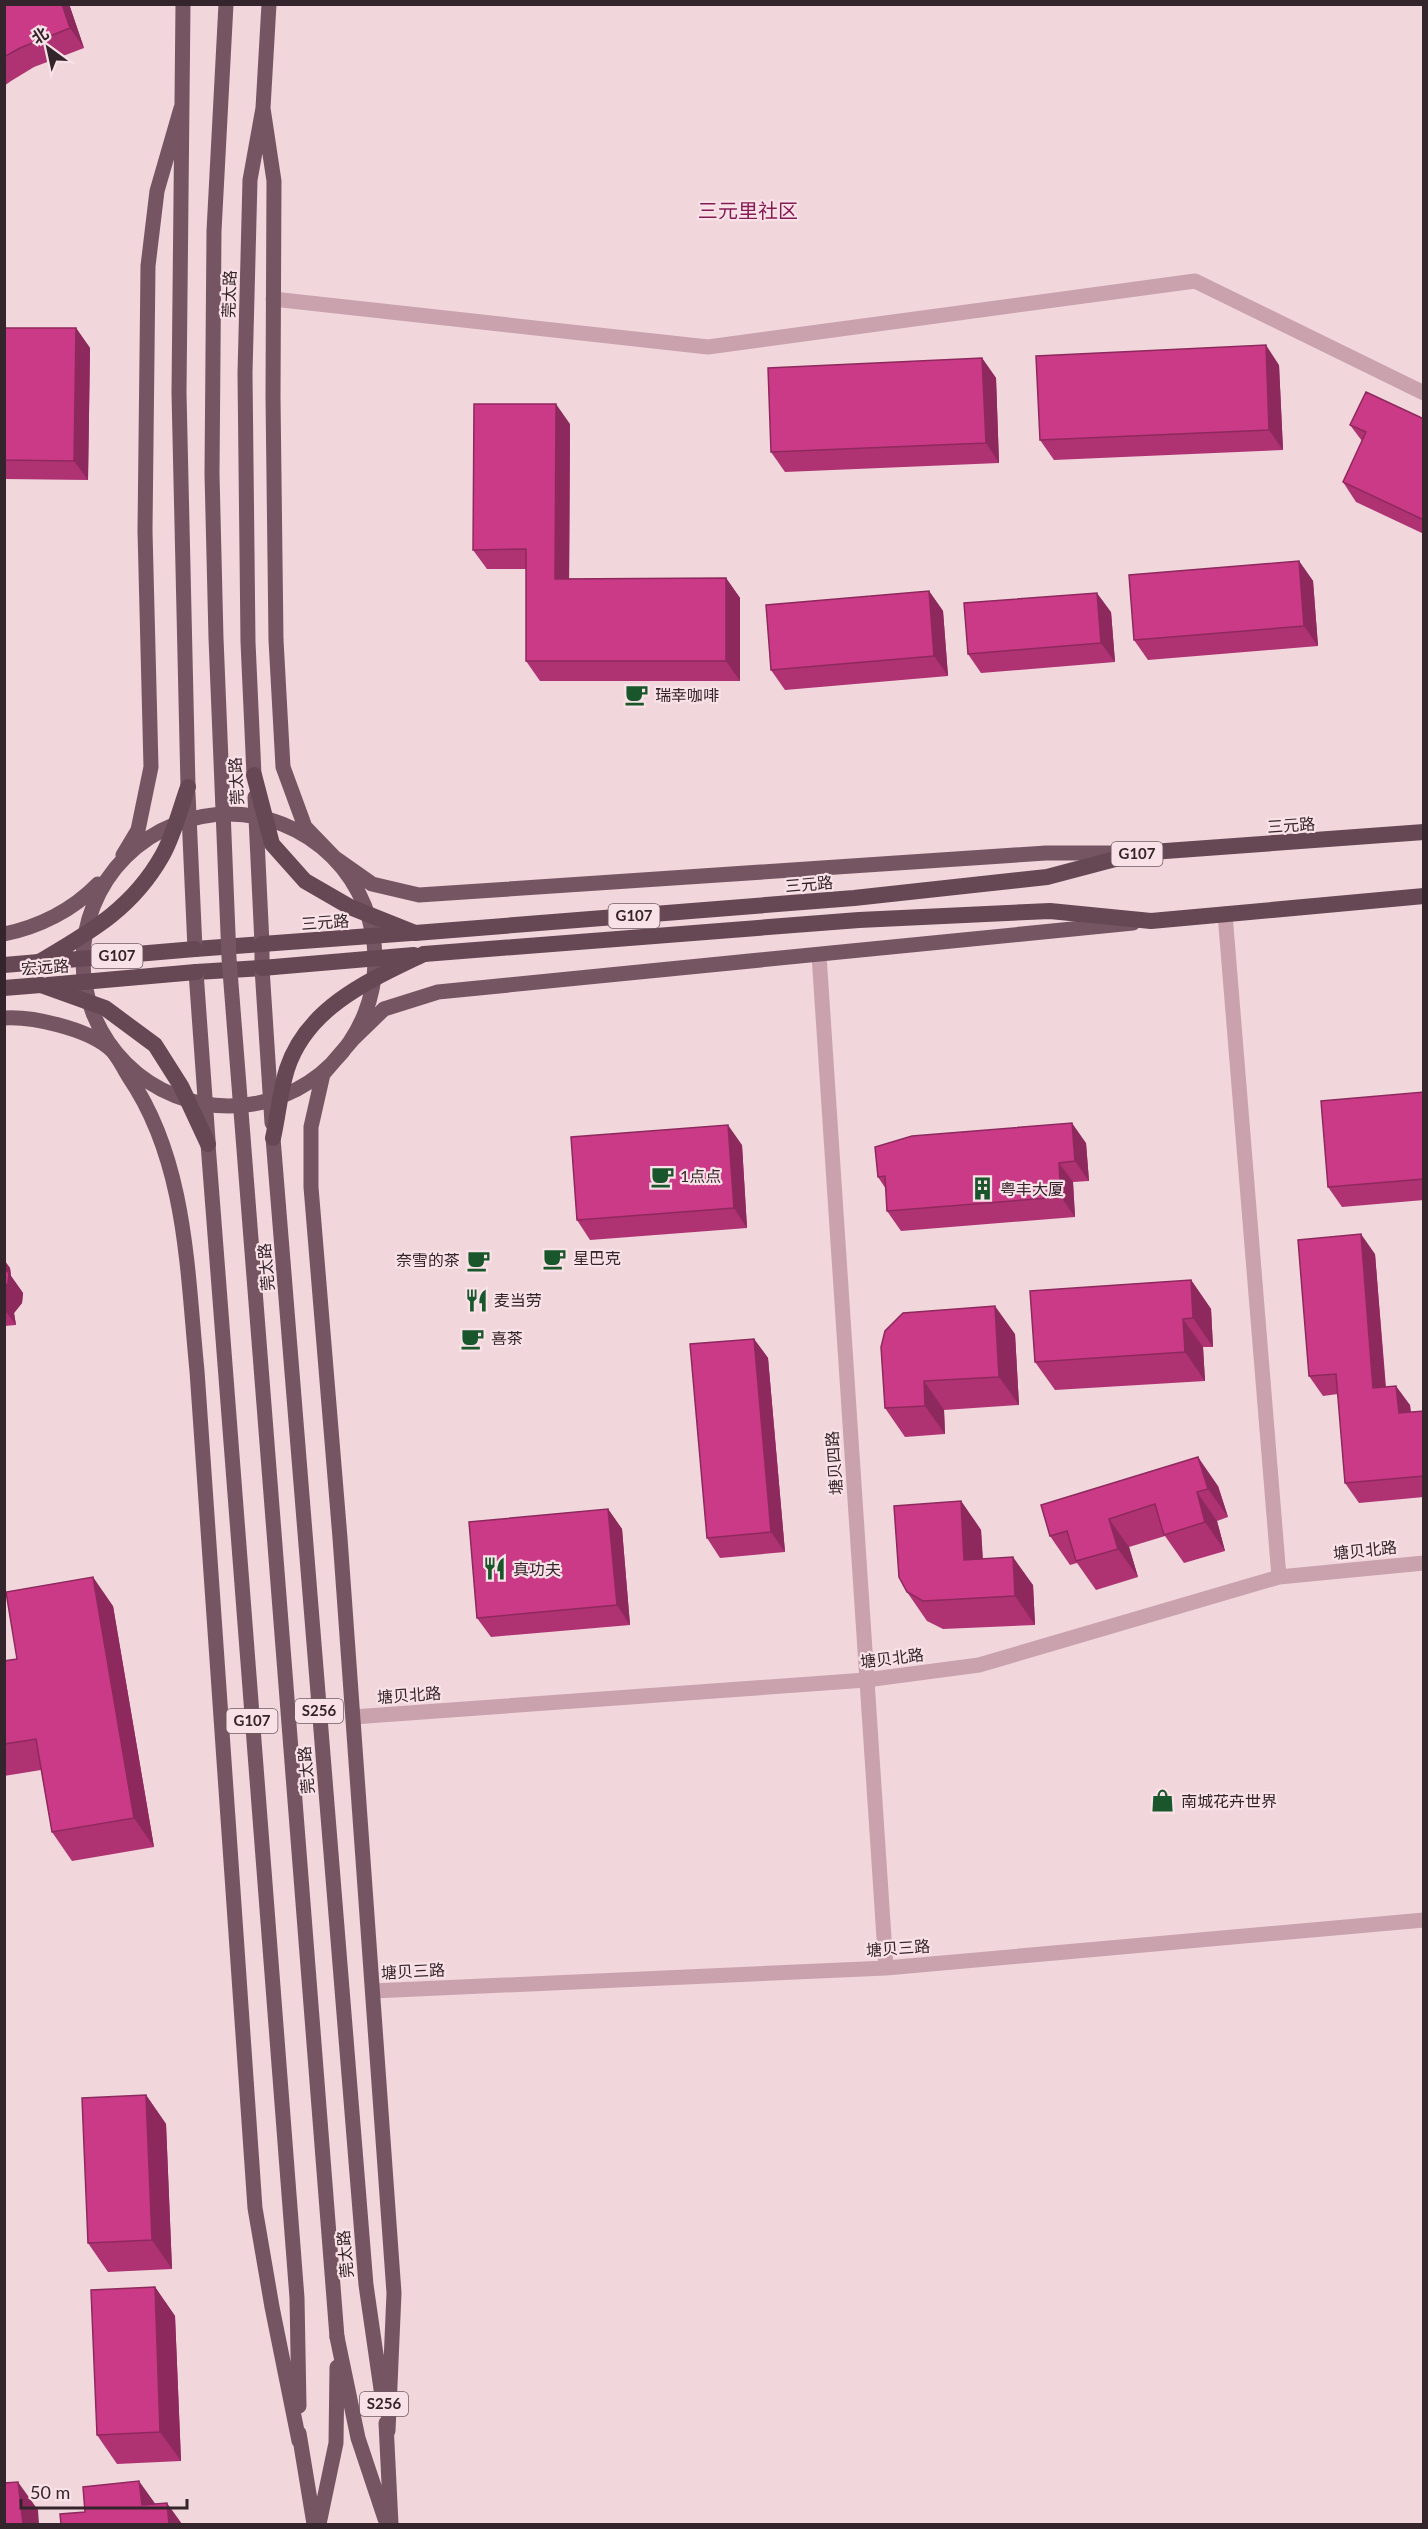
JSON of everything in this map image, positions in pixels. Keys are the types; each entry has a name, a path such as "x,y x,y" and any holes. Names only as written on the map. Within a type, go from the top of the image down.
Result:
{"highway":[{"path":"254,775 272,844 305,881 350,907 414,933"},
{"path":"39,962 102,926 138,892 164,854 188,787"},
{"name":"三元路","path":"195,949 854,898 1047,877 1138,853 1424,832"},
{"name":"G107","path":"196,972 859,920 1050,911 1151,921 1424,896"},
{"name":"宏远路","path":"4,965 195,949"},
{"path":"273,1138 287,1068 312,1023 359,985 424,954"},
{"name":"宏远路","path":"4,988 196,972"},
{"path":"41,985 105,1008 155,1045 182,1086 208,1144"}],"main road":[{"path":"183,4 179,393 188,787 196,972"},
{"path":"226,4 214,231 212,474 229,958 337,2337 336,2443 319,2524"},
{"name":"莞太路","path":"269,4 263,108 250,180 245,373 248,642 262,968 273,1138 366,2285 388,2431 389,2524"},
{"path":"181,108 157,191 148,266 145,531 151,767 138,830 92,905 81,953 87,1003 109,1047 146,1102 171,1166 187,1262 221,1703 255,2208 314,2524"},
{"path":"263,108 274,181 276,629 283,767 305,827 335,858 363,898 376,945 372,994 353,1039 323,1074 311,1127 311,1188 353,1717 394,2294 388,2431"},
{"path":"4,934 30,929 83,900 119,862 156,832 202,815 250,814 297,829 372,884 419,895 1035,854 1138,853"},
{"path":"4,1018 17,1017 62,1025 109,1047 142,1080 185,1101 233,1108 280,1098 321,1075 353,1039 384,1010 438,992 1151,921"},
{"name":"G107","path":"196,972 297,2298 299,2441"},
{"path":"337,2337 358,2438 389,2524"}],"street":[{"path":"273,299 708,347 1195,281 1424,393"},
{"path":"1225,914 1279,1578"},
{"name":"塘贝四路","path":"819,955 886,1968"},
{"name":"塘贝北路","path":"353,1717 866,1680 979,1665 1279,1578 1424,1563"},
{"name":"塘贝三路","path":"373,1991 886,1968 1424,1920"}],"building":[{"path":"4,4 62,4 70,28 20,48 4,57"},
{"path":"4,328 76,328 74,461 4,460"},
{"path":"1266,345 1269,430 1040,440 1036,356"},
{"path":"982,358 986,443 771,452 768,368"},
{"path":"1366,392 1424,419 1424,520 1343,482 1366,432 1350,425"},
{"path":"474,404 556,404 555,579 726,578 726,661 526,661 526,549 473,550"},
{"path":"1299,561 1304,626 1134,640 1129,575"},
{"path":"929,591 934,656 771,670 766,605"},
{"path":"1097,593 1101,643 968,654 964,603"},
{"path":"1424,1092 1424,1179 1328,1187 1321,1101"},
{"name":"粤丰大厦","path":"1072,1123 1075,1161 1059,1163 1061,1197 887,1211 885,1176 878,1177 875,1147 912,1136"},
{"path":"728,1125 734,1208 577,1220 571,1137"},
{"path":"1361,1234 1373,1388 1396,1386 1399,1413 1424,1411 1424,1476 1345,1483 1336,1374 1309,1376 1298,1240"},
{"path":"4,1268 9,1273 8,1283 4,1288"},
{"path":"1191,1280 1193,1318 1183,1319 1185,1352 1035,1362 1030,1291"},
{"path":"995,1306 999,1377 924,1381 925,1406 885,1408 881,1347 885,1331 903,1313"},
{"path":"754,1339 771,1532 707,1538 690,1344"},
{"path":"1198,1457 1208,1489 1197,1492 1205,1522 1164,1535 1155,1504 1109,1519 1118,1549 1076,1561 1067,1531 1050,1536 1041,1505"},
{"path":"961,1501 964,1560 1013,1557 1015,1596 923,1601 907,1592 899,1577 894,1506"},
{"path":"608,1509 617,1605 477,1618 469,1522"},
{"path":"93,1577 134,1818 52,1832 36,1739 4,1744 4,1661 17,1659 6,1592"},
{"path":"146,2095 152,2240 88,2243 82,2098"},
{"path":"155,2287 160,2432 97,2435 91,2290"},
{"path":"139,2481 142,2505 167,2503 169,2524 61,2524 60,2514 85,2512 83,2487"},
{"path":"18,2482 23,2524 4,2524 4,2483"}],"place":[{"name":"瑞幸咖啡","path":"637,695"},
{"name":"1点点","path":"662,1176"},
{"name":"粤丰大厦","path":"982,1189"},
{"name":"星巴克","path":"555,1258"},
{"name":"奈雪的茶","path":"478,1260"},
{"name":"麦当劳","path":"476,1300"},
{"name":"喜茶","path":"473,1338"},
{"name":"真功夫","path":"495,1569"},
{"name":"南城花卉世界","path":"1163,1801"}],"district":[{"name":"三元里社区","path":"748,211"}]}
